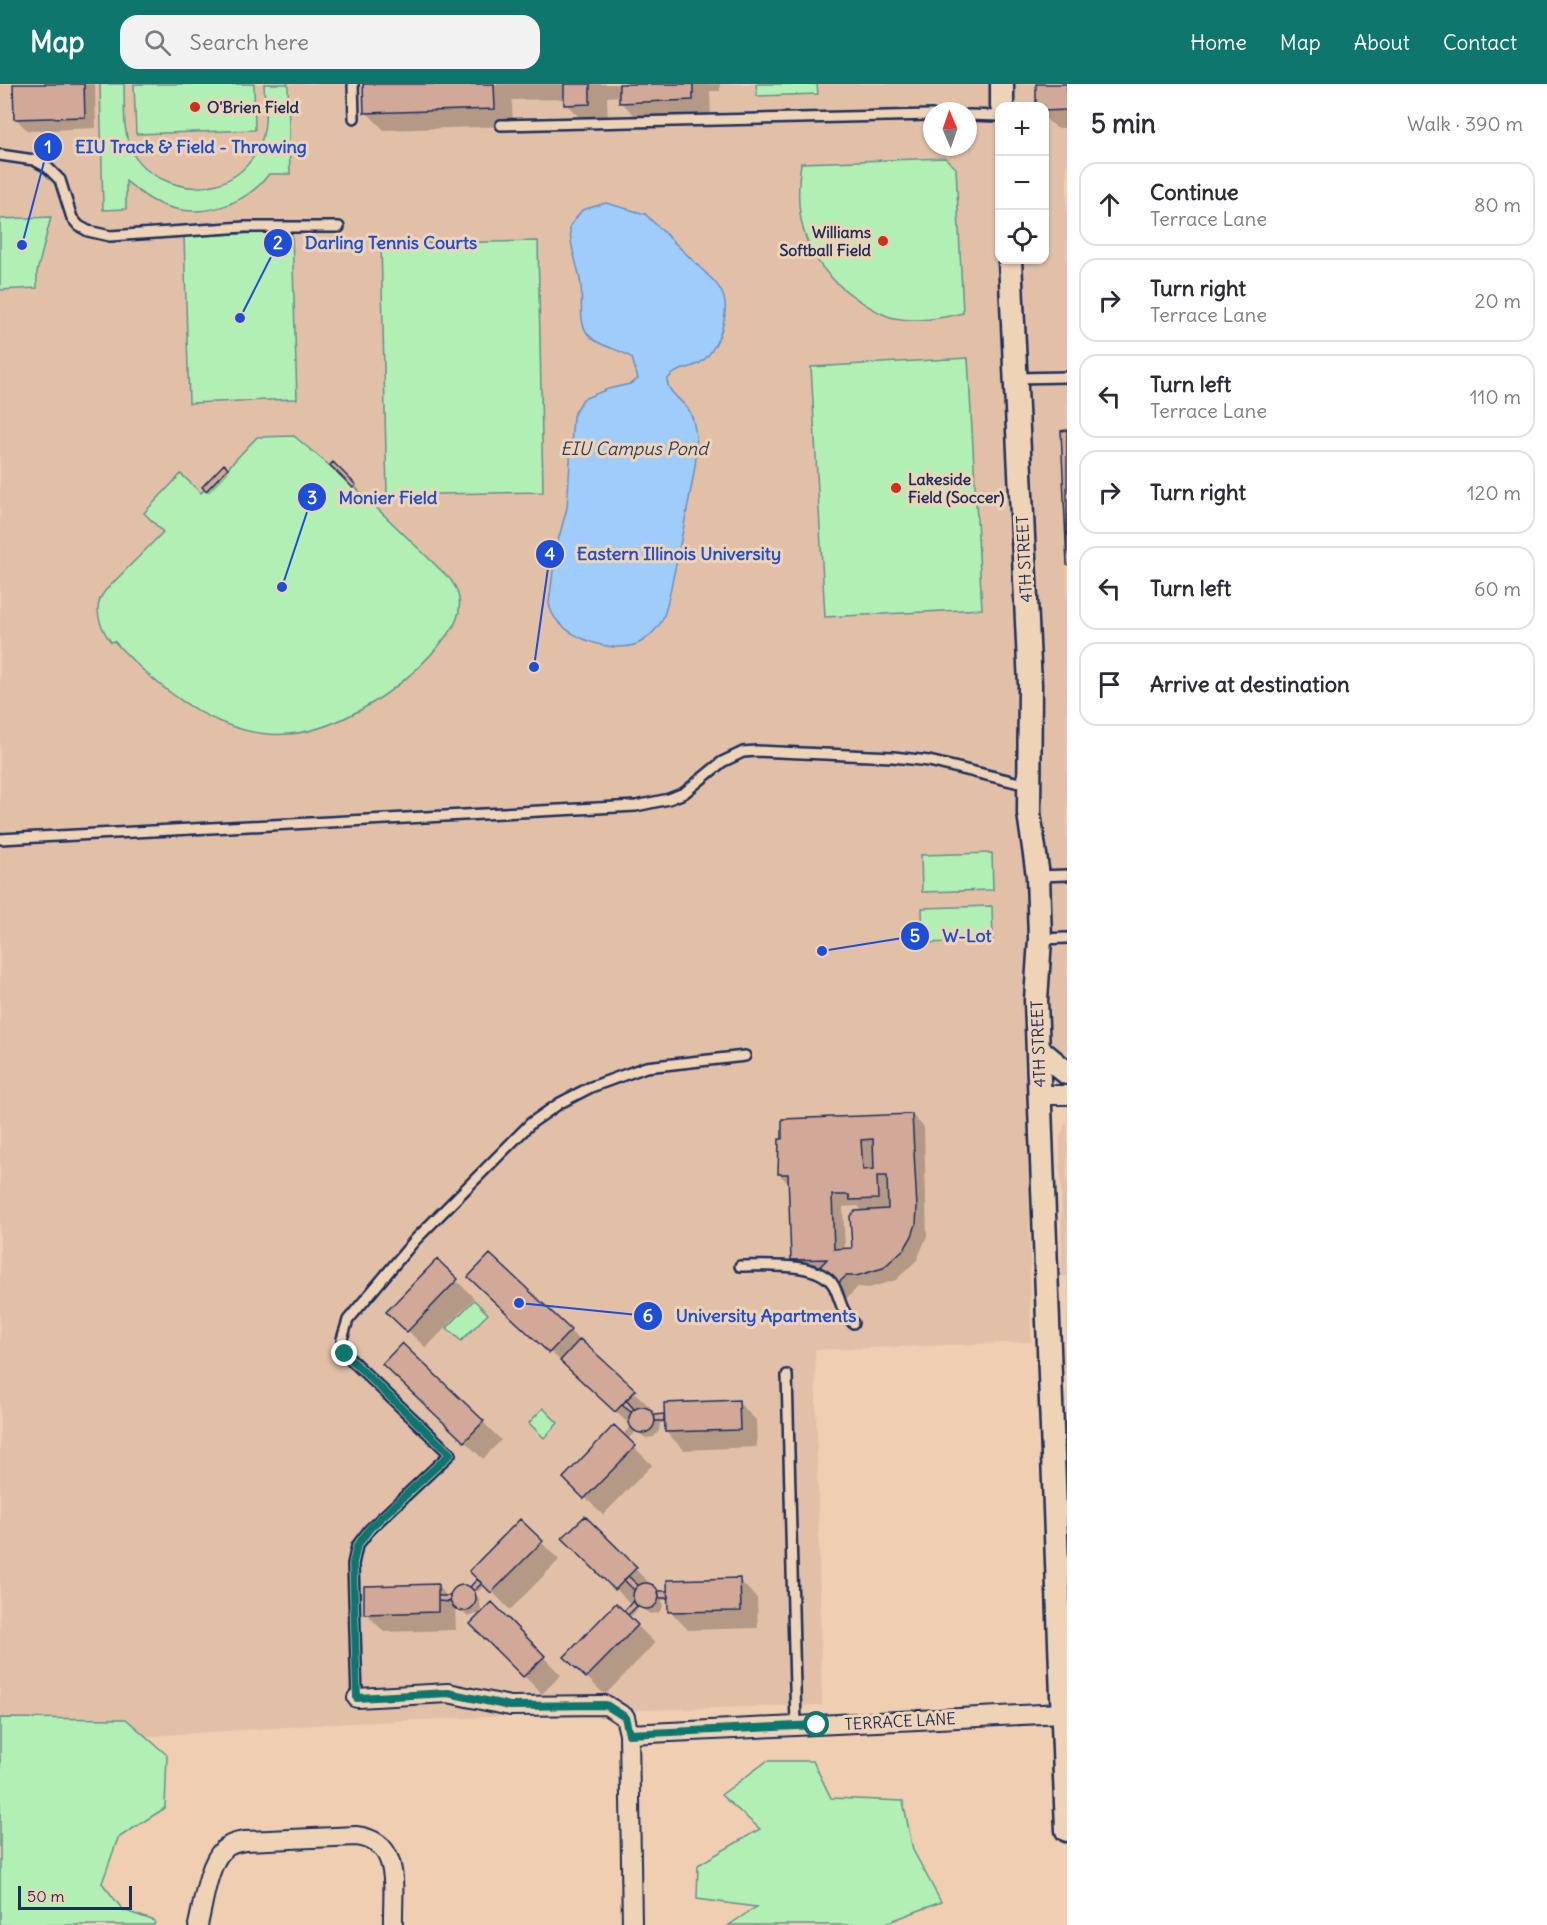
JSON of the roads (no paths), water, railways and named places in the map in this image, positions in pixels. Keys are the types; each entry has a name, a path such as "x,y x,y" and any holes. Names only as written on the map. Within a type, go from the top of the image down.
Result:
{"street":[{"path":"1002,84 1002,102"},
{"name":"4TH STREET","path":"1010,264 1030,685 1029,813 1038,876 1040,939 1036,1000 1063,1613 1063,1713 1067,1830"},
{"path":"1038,1049 1067,1073"},
{"path":"1040,1095 1067,1095"},
{"path":"357,1698 448,1693 510,1706 606,1705 625,1717 629,1734 632,1925"},
{"name":"TERRACE LANE","path":"629,1734 1063,1713"},
{"path":"198,1925 213,1867 217,1856 224,1848 245,1841 356,1836 367,1837 377,1842 385,1850 390,1861 393,1925"}],"lane":[{"path":"353,84 354,118"},
{"path":"501,125 923,115"},
{"path":"977,115 995,116"},
{"path":"0,155 34,160 47,167 60,180 72,218 79,226 88,231 110,236 245,227 339,227"},
{"path":"1016,378 1067,377"},
{"path":"0,839 636,806 669,800 684,793 722,762 743,752 756,751 893,757 929,761 1028,785"},
{"path":"1038,876 1067,875"},
{"path":"1040,939 1067,938"},
{"path":"357,1698 353,1563 357,1546 370,1528 450,1454 345,1354 342,1339 348,1320 415,1239 531,1123 560,1103 617,1076 646,1067 745,1056"},
{"path":"740,1266 790,1267 820,1272 833,1284 843,1313 853,1323"},
{"path":"787,1375 796,1726"}],"water":[{"name":"EIU Campus Pond","path":"606,203 645,214 715,282 723,294 725,303 722,327 711,352 700,363 678,371 667,380 670,389 687,408 693,419 697,444 694,470 668,603 663,618 655,630 643,641 623,647 596,644 570,632 552,614 549,603 556,548 567,508 573,416 583,399 608,389 630,384 638,379 632,358 591,338 584,328 581,286 571,242 570,226 582,210"}],"place":[{"name":"O'Brien Field","path":"195,107"},
{"name":"Williams Softball Field","path":"883,241"},
{"name":"EIU Track & Field - Throwing","path":"22,245"},
{"name":"Darling Tennis Courts","path":"240,318"},
{"name":"Lakeside Field (Soccer)","path":"896,488"},
{"name":"Monier Field","path":"282,587"},
{"name":"Eastern Illinois University","path":"534,667"},
{"name":"W-Lot","path":"822,951"},
{"name":"University Apartments","path":"519,1303"}]}
